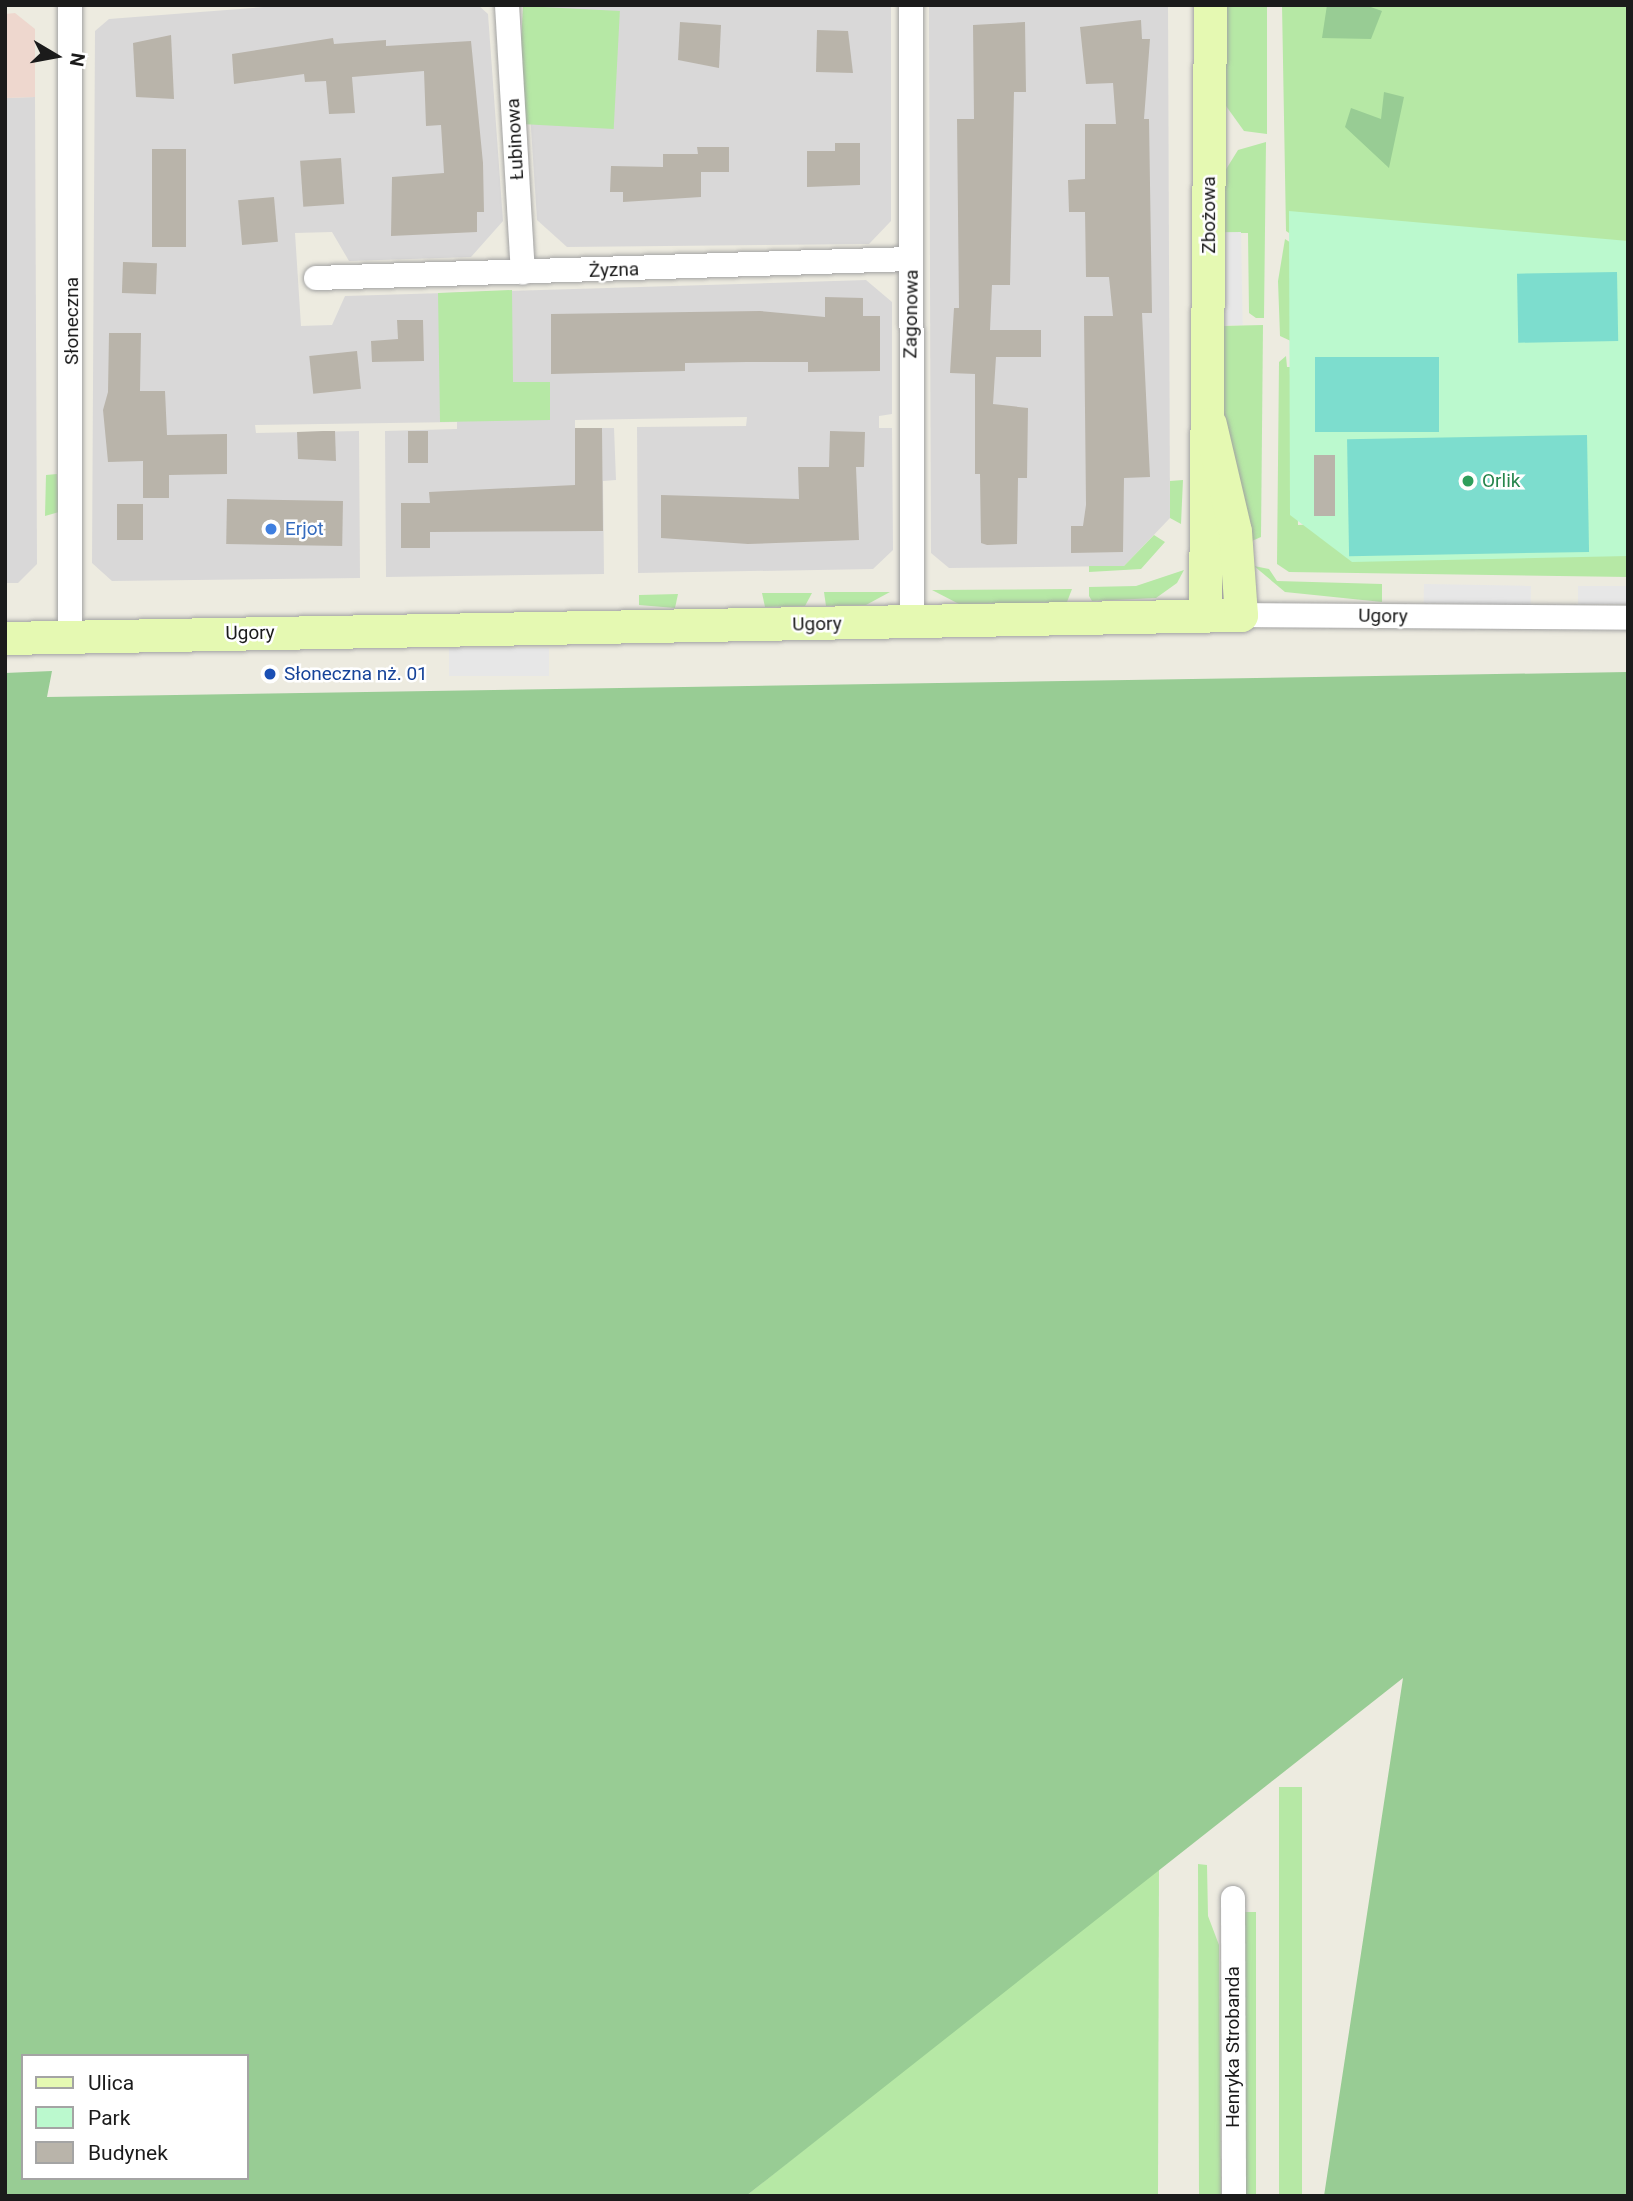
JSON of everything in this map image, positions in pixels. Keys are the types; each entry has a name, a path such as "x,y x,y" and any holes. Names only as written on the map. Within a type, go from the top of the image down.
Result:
{"street":[{"name":"Słoneczna","path":"70,5 71,637"},
{"name":"Łubinowa","path":"507,5 523,273"},
{"name":"Zagonowa","path":"911,5 912,623"},
{"name":"Zbożowa","path":"1205,615 1210,424 1210,5"},
{"name":"Żyzna","path":"316,278 911,259"},
{"name":"Zbożowa","path":"1210,424 1236,531 1241,615"},
{"name":"Ugory","path":"5,638 912,623 1205,615 1628,618"},
{"name":"Henryka Strobanda","path":"1233,1898 1234,2196"}],"shaded area":[{"path":"290,5 478,5 488,14 503,221 471,257 349,261 332,232 295,233 301,326 332,325 345,296 866,280 892,302 892,414 879,416 879,428 892,428 893,550 873,569 638,573 637,427 746,426 747,417 575,420 575,428 614,428 616,480 603,481 604,574 386,577 385,431 457,429 457,422 255,425 256,433 359,431 360,578 112,581 92,563 95,31 109,19"},
{"path":"891,5 891,221 869,244 567,247 537,220 523,6"},
{"path":"929,5 1168,5 1170,518 1124,566 949,568 931,553"},
{"path":"15,13 35,29 35,97 5,98 5,14"},
{"path":"35,97 37,564 18,583 5,583 5,98"},
{"path":"1220,232 1241,232 1243,325 1222,325"},
{"path":"1617,272 1618,341 1518,343 1517,274"},
{"path":"1315,357 1439,357 1439,432 1315,432"},
{"name":"Orlik","path":"1587,435 1589,552 1349,556 1347,439"},
{"path":"1424,584 1531,586 1531,605 1424,603"},
{"path":"1578,586 1628,586 1628,604 1578,604"},
{"path":"449,648 549,648 549,676 449,676"}],"green space":[{"path":"1222,5 1267,5 1267,134 1244,131 1226,106"},
{"path":"1282,5 1628,5 1628,577 1289,572 1277,564 1279,362 1286,356 1287,367 1294,367 1298,525 1349,523 1293,342 1280,336 1278,281 1285,239 1470,359 1477,356 1286,231"},
{"path":"1327,5 1365,5 1382,11 1371,39 1322,38"},
{"path":"523,6 620,11 614,129 517,124"},
{"path":"1384,92 1404,97 1389,168 1345,127 1351,108 1381,119"},
{"path":"1266,142 1264,318 1256,318 1249,313 1248,233 1220,233 1220,179 1238,150"},
{"path":"1289,211 1628,241 1628,556 1352,562 1290,515"},
{"path":"512,290 513,382 550,382 550,420 440,422 438,293"},
{"path":"1263,325 1261,537 1245,544 1225,437 1221,326"},
{"path":"57,474 59,512 45,516 46,475"},
{"path":"1183,480 1181,524 1170,518 1170,481"},
{"path":"1154,535 1165,542 1141,569 1089,572 1089,566 1124,566"},
{"path":"1254,566 1269,569 1277,581 1382,584 1382,602 1285,592"},
{"path":"1184,570 1177,583 1156,598 1092,601 1089,596 1089,587 1136,586"},
{"path":"1072,589 1067,602 959,604 932,590"},
{"path":"824,592 890,592 866,605 826,606"},
{"path":"762,593 812,593 805,606 765,607"},
{"path":"678,594 675,608 639,605 639,595"},
{"path":"52,671 47,697 1628,672 1628,2196 1324,2196 1403,1678 746,2196 5,2196 5,673"},
{"path":"1279,1787 1302,1787 1302,2196 1279,2196"},
{"path":"1198,1864 1207,1865 1208,1916 1219,1945 1221,2196 1199,2196"},
{"path":"1159,1866 1158,2196 746,2196"},
{"path":"1223,1912 1256,1912 1256,2196 1223,2196"}],"building":[{"path":"1141,20 1142,39 1150,39 1144,119 1149,119 1152,313 1142,313 1150,477 1124,478 1123,552 1071,553 1071,526 1083,526 1086,505 1084,316 1113,316 1109,277 1086,277 1085,212 1069,212 1068,180 1085,179 1085,124 1116,124 1113,83 1086,84 1080,27"},
{"path":"680,22 721,25 719,68 678,60"},
{"path":"1025,22 1026,92 1014,92 1010,285 992,285 990,330 1041,330 1041,357 996,357 993,404 1028,408 1027,478 1018,478 1017,544 987,545 981,543 980,474 975,474 975,374 950,373 954,308 959,308 957,119 974,119 973,25"},
{"path":"817,30 848,31 853,73 816,72"},
{"path":"171,35 174,99 136,97 133,43"},
{"path":"333,38 334,44 386,40 386,46 471,41 483,163 484,212 477,212 477,232 391,236 392,177 444,173 441,125 426,126 424,71 352,77 355,113 329,114 326,81 305,82 304,74 234,84 232,54"},
{"path":"835,143 860,143 860,185 807,187 807,151 835,151"},
{"path":"697,147 729,147 729,172 701,172 701,197 623,202 623,192 610,192 611,166 663,167 663,154 698,154"},
{"path":"152,149 186,149 186,247 152,247"},
{"path":"341,158 344,204 303,207 300,161"},
{"path":"274,197 278,242 242,245 238,200"},
{"path":"123,262 157,263 156,294 122,293"},
{"path":"825,297 863,298 863,316 880,316 880,371 808,372 808,362 747,362 685,363 685,371 551,374 551,314 760,311 825,317"},
{"path":"397,320 423,320 424,361 372,362 371,341 398,339"},
{"path":"109,333 141,333 140,391 165,391 167,435 227,434 227,474 169,475 169,498 143,498 143,461 108,462 103,410 108,392"},
{"path":"357,351 361,389 313,394 309,356"},
{"path":"575,428 602,428 603,531 430,532 430,548 401,548 401,503 430,503 429,492 575,485"},
{"path":"335,431 336,461 298,459 297,432"},
{"path":"408,431 428,431 428,463 408,463"},
{"path":"830,431 865,432 864,467 856,467 859,540 748,544 661,538 661,495 799,499 798,467 829,467"},
{"path":"1314,455 1335,455 1335,516 1314,516"},
{"path":"227,499 343,501 342,546 226,544"},
{"path":"117,504 143,504 143,540 117,540"}],"place":[{"name":"Orlik","path":"1468,481"},
{"name":"Erjot","path":"271,529"},
{"name":"Słoneczna nż. 01","path":"270,674"}]}
